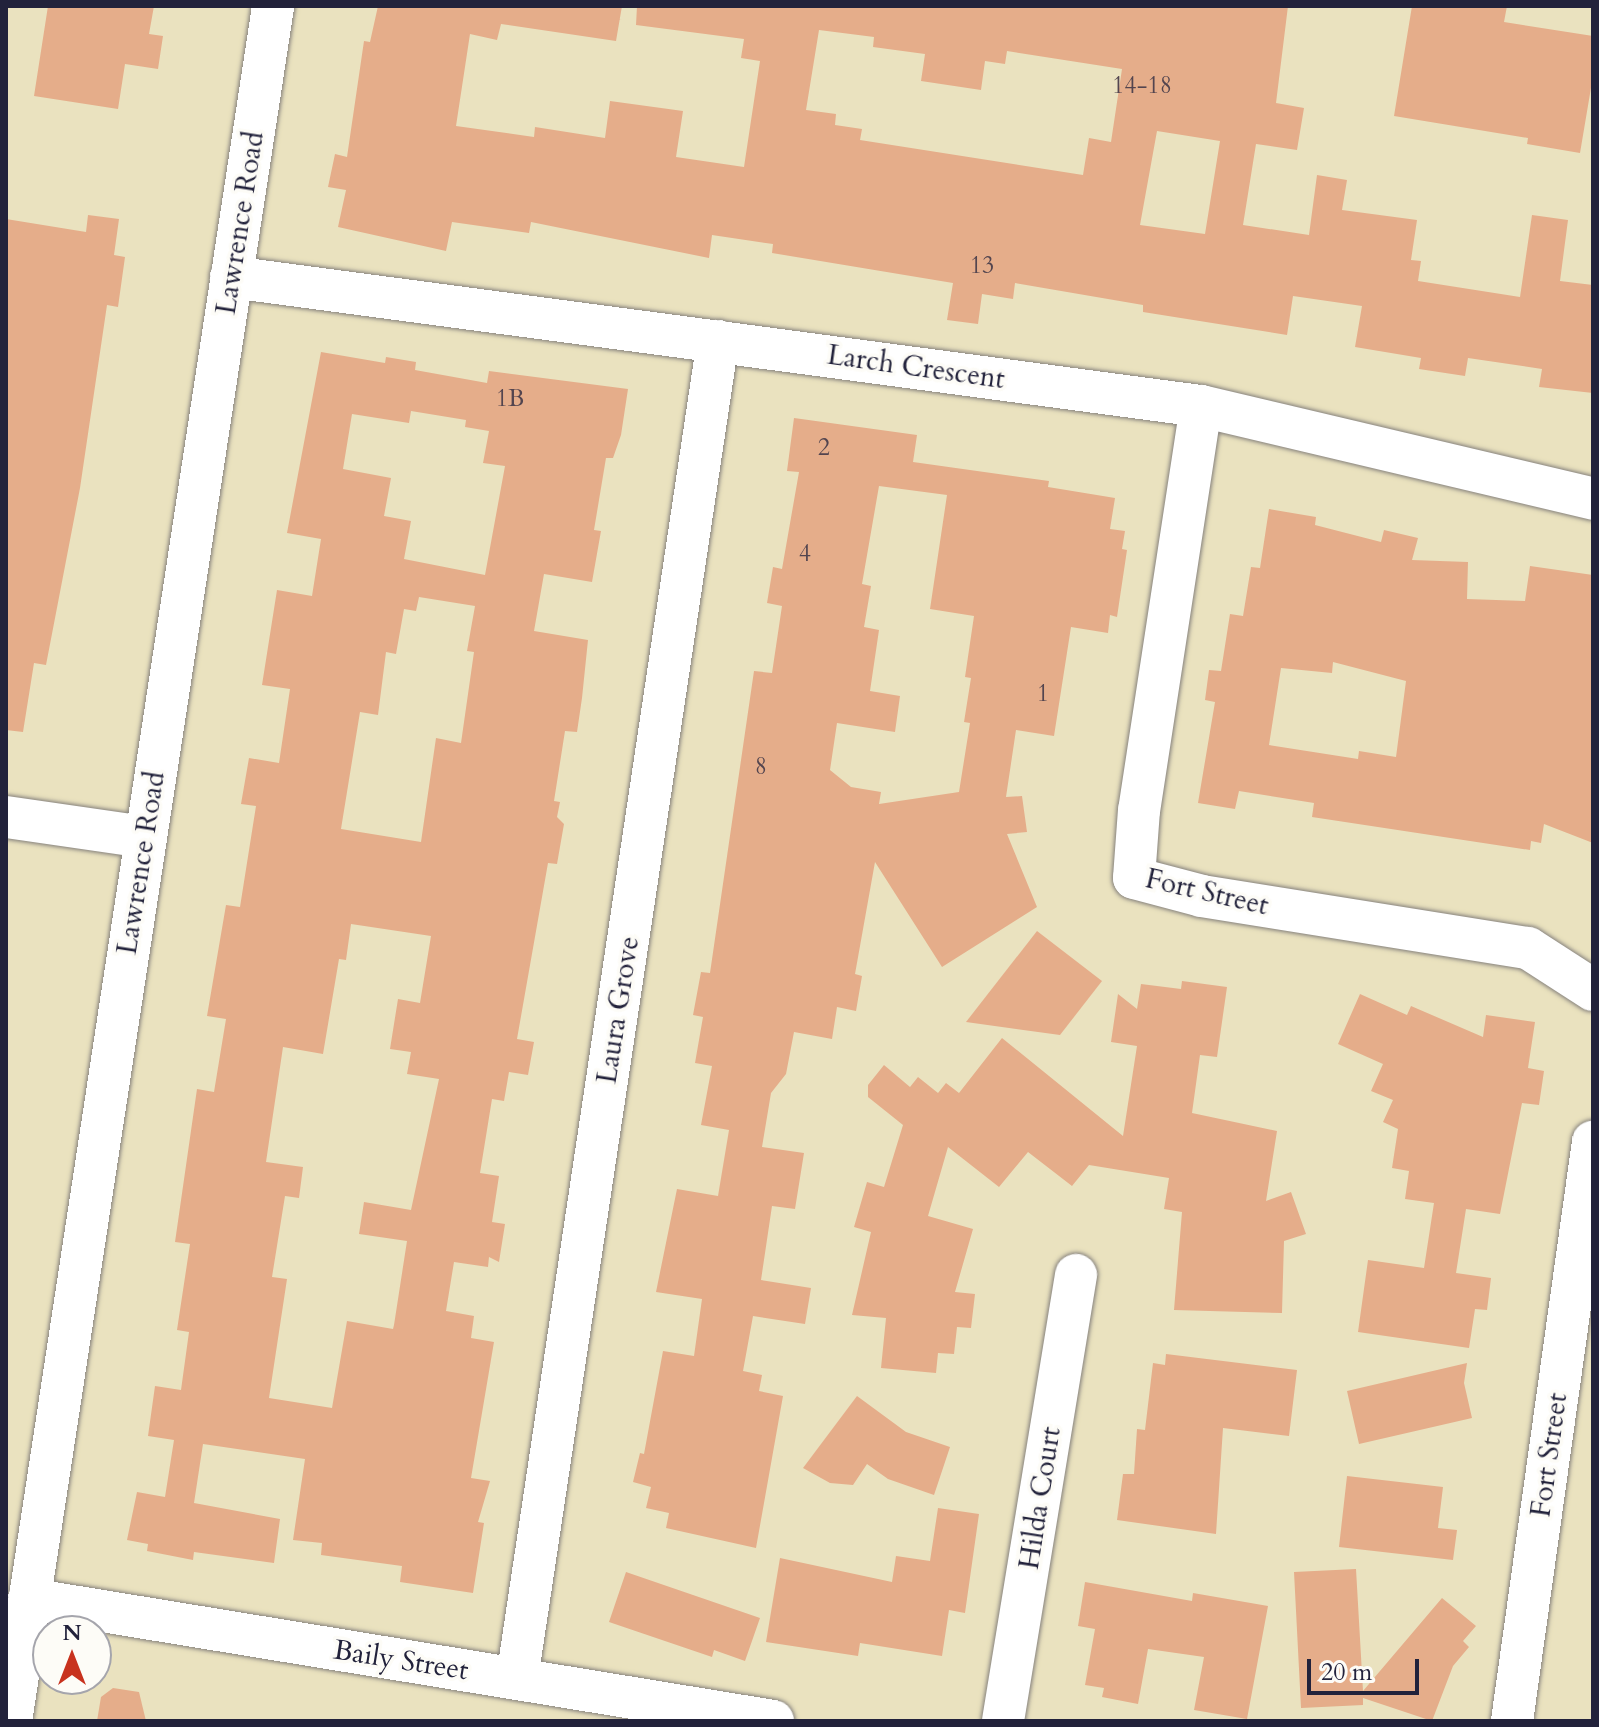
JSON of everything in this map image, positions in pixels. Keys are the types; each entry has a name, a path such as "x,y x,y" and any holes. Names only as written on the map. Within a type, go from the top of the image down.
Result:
{"street":[{"name":"Lawrence Road","path":"9,1720 273,6"},
{"name":"Larch Crescent","path":"231,277 1201,406 1593,499"},
{"name":"Laura Grove","path":"517,1679 718,341"},
{"name":"Fort Street","path":"1201,406 1139,810 1134,878 1202,896 1528,948 1593,990"},
{"path":"6,817 145,837"},
{"name":"Fort Street","path":"1512,1721 1593,1142"},
{"name":"Hilda Court","path":"1003,1721 1076,1275"},
{"name":"Baily Street","path":"29,1599 773,1721"}],"building":[{"path":"48,6 154,6 149,34 163,36 158,69 125,64 118,109 34,96"},
{"path":"378,6 622,6 616,41 501,24 497,40 470,34 456,126 534,137 535,127 605,138 610,101 683,111 676,157 744,167 760,61 741,58 744,39 636,25 637,6 1288,6 1276,103 1304,108 1297,150 1256,144 1243,225 1309,235 1317,175 1347,180 1342,210 1417,220 1411,260 1421,261 1418,281 1520,297 1532,215 1568,220 1560,281 1593,285 1593,393 1539,387 1542,369 1468,358 1465,376 1419,369 1421,358 1355,347 1362,306 1293,296 1287,335 1143,312 1143,305 1015,283 1013,299 982,294 978,324 947,320 953,283 772,253 773,244 712,235 709,258 531,222 529,233 452,222 446,251 338,227 346,190 328,187 335,154 347,157 364,41 370,42","holes":["819,30 874,37 873,47 925,54 921,81 981,90 985,61 1005,64 1007,51 1122,69 1111,142 1089,138 1083,175 860,140 862,129 835,125 836,114 806,110","1157,131 1220,141 1205,234 1140,225"]},
{"path":"1412,6 1507,6 1504,22 1593,36 1593,76 1580,153 1527,144 1528,138 1394,116"},
{"path":"88,215 119,219 114,255 125,257 118,307 107,305 80,488 46,665 34,663 23,732 6,730 6,219 86,232"},
{"path":"321,352 385,363 386,357 416,362 415,370 487,383 489,371 628,389 621,435 613,458 606,458 594,530 601,531 592,582 544,574 534,631 588,640 582,698 577,732 565,731 554,801 560,802 557,817 564,824 557,864 548,863 517,1039 534,1042 528,1075 509,1072 504,1101 492,1099 480,1173 499,1176 492,1222 505,1224 499,1262 489,1257 488,1267 454,1262 446,1311 474,1316 471,1338 494,1342 471,1478 490,1481 478,1522 484,1523 473,1593 400,1582 402,1566 321,1555 322,1543 293,1540 305,1459 203,1444 194,1503 280,1519 274,1563 194,1552 193,1560 147,1551 148,1544 127,1540 137,1492 165,1497 174,1440 148,1436 155,1386 181,1390 189,1332 177,1330 190,1244 175,1242 197,1089 214,1092 226,1019 207,1016 226,905 240,907 256,806 241,804 249,758 279,763 290,689 262,685 277,590 312,596 321,539 287,533","holes":["411,411 466,420 465,427 489,431 483,463 505,466 485,575 404,559 411,521 384,516 391,478 343,469 352,414 409,423","419,597 475,606 467,651 474,652 461,743 436,738 421,842 341,829 360,712 378,715 386,652 396,654 404,609 416,611","351,924 431,936 420,1003 398,999 390,1049 411,1052 407,1074 439,1079 411,1210 364,1202 359,1234 407,1241 393,1329 347,1321 332,1408 269,1398 287,1279 272,1277 285,1196 299,1198 303,1167 266,1162 283,1047 323,1054 339,959 346,960"]},
{"path":"794,418 917,435 913,462 1049,481 1048,487 1115,498 1110,529 1125,531 1122,549 1127,550 1117,617 1110,615 1108,633 1071,627 1054,736 1016,730 1006,797 1022,796 1027,832 1007,834 1037,907 942,967 875,862 855,974 862,976 856,1011 837,1007 832,1039 794,1032 786,1074 771,1093 762,1147 804,1153 795,1209 772,1206 761,1280 811,1288 805,1324 753,1316 743,1371 762,1375 759,1391 783,1396 756,1548 666,1528 669,1513 646,1508 651,1487 633,1482 640,1453 644,1454 663,1351 694,1356 702,1299 656,1292 677,1189 718,1196 729,1130 701,1125 712,1066 695,1063 703,1017 693,1015 701,972 710,973 754,671 772,673 782,606 767,603 773,567 782,569 799,472 787,471","holes":["879,486 947,495 930,609 974,616 965,677 971,678 964,722 970,723 959,792 879,804 881,792 851,787 830,770 837,723 895,732 900,696 870,691 879,630 864,627 871,586 862,584"]},
{"path":"1269,509 1316,517 1315,525 1381,542 1384,530 1418,538 1412,560 1468,562 1467,599 1525,601 1530,566 1593,575 1593,843 1544,824 1541,843 1531,841 1530,850 1312,817 1314,803 1239,791 1235,809 1198,803 1215,702 1205,700 1209,670 1221,671 1230,614 1243,616 1251,567 1260,568","holes":["1333,662 1406,681 1396,757 1359,751 1358,759 1269,745 1281,668 1332,673"]},
{"path":"1037,931 1102,981 1060,1035 966,1022"},
{"path":"1182,981 1227,987 1217,1057 1200,1055 1192,1113 1277,1131 1266,1201 1291,1192 1306,1234 1284,1241 1282,1313 1174,1310 1182,1212 1164,1209 1169,1178 1089,1165 1072,1186 1028,1152 999,1187 948,1147 928,1216 973,1229 955,1292 975,1294 971,1328 957,1327 954,1354 938,1353 936,1373 881,1368 886,1318 852,1315 871,1232 854,1227 867,1182 884,1187 903,1125 868,1097 868,1085 884,1065 910,1087 918,1077 938,1093 946,1083 959,1093 1002,1038 1123,1136 1137,1046 1111,1042 1118,994 1137,1009 1141,984 1181,989"},
{"path":"1360,994 1407,1015 1411,1006 1483,1037 1486,1015 1535,1022 1528,1068 1544,1071 1539,1105 1522,1103 1500,1214 1466,1209 1456,1273 1491,1278 1487,1310 1475,1309 1469,1348 1358,1332 1368,1260 1424,1268 1434,1203 1405,1199 1409,1171 1392,1168 1398,1129 1383,1122 1393,1100 1371,1091 1383,1064 1338,1044"},
{"path":"1166,1354 1297,1370 1289,1436 1223,1428 1216,1534 1117,1520 1123,1474 1134,1474 1137,1429 1145,1430 1153,1363 1165,1365"},
{"path":"1467,1363 1464,1383 1472,1418 1359,1444 1347,1391"},
{"path":"857,1396 906,1432 950,1447 934,1495 888,1479 867,1464 853,1485 830,1483 803,1468"},
{"path":"1347,1476 1443,1487 1438,1528 1457,1530 1453,1560 1339,1547"},
{"path":"938,1508 979,1514 965,1613 949,1610 942,1656 860,1643 858,1656 766,1642 780,1558 892,1582 896,1556 930,1561"},
{"path":"1356,1569 1363,1691 1442,1598 1476,1626 1463,1641 1469,1647 1453,1666 1432,1721 1363,1698 1363,1705 1301,1708 1294,1572"},
{"path":"626,1572 760,1618 745,1661 714,1650 712,1657 609,1622"},
{"path":"1085,1582 1192,1601 1193,1593 1268,1606 1247,1719 1194,1710 1204,1657 1148,1649 1138,1704 1102,1697 1104,1688 1085,1685 1095,1629 1078,1626"},
{"path":"112,1689 139,1692 146,1721 97,1721 101,1697 112,1695"}]}
